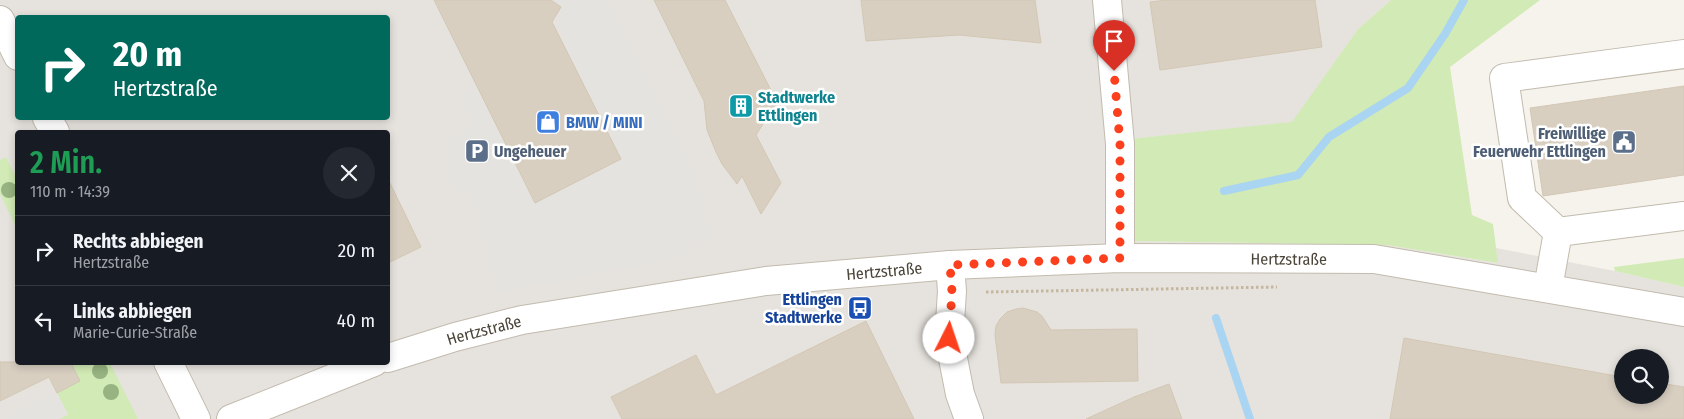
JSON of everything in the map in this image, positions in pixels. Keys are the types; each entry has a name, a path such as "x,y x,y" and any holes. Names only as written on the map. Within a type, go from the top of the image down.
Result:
{"street":[{"path":"1107,0 1120,144 1120,258"},
{"path":"0,20 15,50"},
{"path":"1558,232 1522,198 1504,78 1684,54"},
{"path":"1558,232 1684,216"},
{"path":"1548,288 1558,232"},
{"name":"Hertzstraße","path":"390,357 455,337 522,320 766,281 950,265 1120,258 1374,259 1684,312"},
{"path":"950,265 952,292 949,338 960,394 969,419"},
{"path":"169,365 196,419"},
{"path":"231,419 366,365"}],"path":[{"path":"952,292 1282,287"}],"shaded area":[{"path":"0,0 1391,0 1358,29 1292,123 1130,139 1133,241 1387,245 1497,263 1496,248 1615,271 1684,287 1684,419 0,419"},
{"name":"Ungeheuer","path":"551,0 606,0 696,180 713,241 694,246 674,259 496,293 471,193 454,196 443,142 472,126 457,94 476,84 535,202 621,160 562,41 561,7"},
{"path":"57,393 68,415 59,419 3,419"}],"green space":[{"path":"1391,0 1540,0 1450,67 1472,215 1493,224 1498,263 1387,245 1133,241 1130,139 1292,122 1358,29"},
{"path":"6,157 15,175 15,225 0,194 0,160"},
{"path":"1684,258 1684,287 1615,271 1614,267"},
{"path":"71,365 111,365 138,419 59,419 68,414 57,393 80,381"}],"building":[{"name":"BMW / MINI","path":"434,0 551,0 561,7 552,22 621,159 535,203"},
{"name":"Stadtwerke Ettlingen","path":"654,0 725,0 777,102 756,135 781,183 761,214 742,176 737,184 722,164 716,152 707,130 704,101"},
{"path":"861,0 1035,0 1041,43 959,35 866,41"},
{"path":"1167,0 1315,0 1322,47 1160,70 1150,2"},
{"path":"1684,86 1684,175 1543,196 1530,108"},
{"path":"390,183 421,247 390,262"},
{"path":"1023,308 1037,312 1051,330 1137,329 1138,381 1001,383 995,335 996,326 1007,312"},
{"path":"866,321 914,419 622,419 611,397 696,355 716,395"},
{"path":"1404,338 1614,376 1614,404 1669,404 1669,384 1684,387 1684,419 1390,419"},
{"path":"0,362 15,362 15,365 72,365 80,381 57,393 49,377 0,401"},
{"path":"1169,384 1182,419 1086,419 1134,397"}],"waterway":[{"path":"1224,191 1298,175 1329,137 1408,88 1445,34 1464,0"},
{"path":"1216,318 1250,419"}],"place":[{"name":"Stadtwerke Ettlingen","path":"741,106"},
{"name":"BMW / MINI","path":"548,122"},
{"name":"Freiwillige Feuerwehr Ettlingen","path":"1624,142"},
{"name":"Ungeheuer","path":"477,151"},
{"name":"Ettlingen Stadtwerke","path":"860,308"}],"route":[{"path":"949,338 952,292 950,265 1120,258 1120,144 1114,71"}]}
